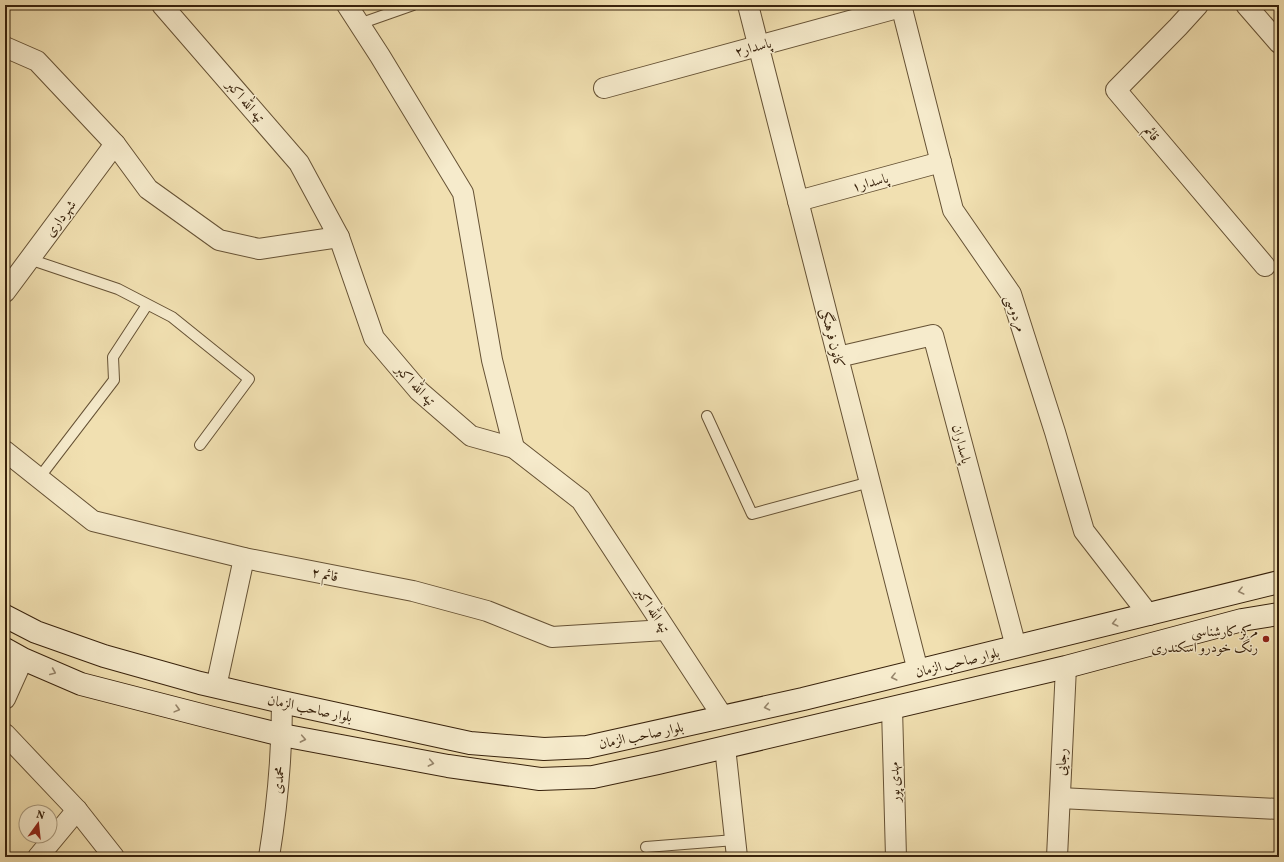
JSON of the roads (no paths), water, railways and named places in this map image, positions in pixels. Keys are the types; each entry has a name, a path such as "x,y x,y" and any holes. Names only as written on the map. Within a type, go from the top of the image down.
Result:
{"main road":[{"name":"بلوار صاحب الزمان","path":"5,616 36,632 104,656 216,687 470,743 544,749 588,747 803,699 1279,582"},
{"name":"بلوار صاحب الزمان","path":"14,654 81,684 282,735 448,766 540,779 593,777 1066,667 1242,620 1279,614"}],"street":[{"name":"تپه الله اکبر","path":"162,5 299,164 339,237 374,338 419,392 471,436 514,448 581,500 723,717"},
{"path":"347,5 384,62 463,193 492,360 514,448"},
{"name":"کانون فرهنگی","path":"748,5 918,671"},
{"name":"قائم","path":"1198,5 1116,90 1265,266"},
{"path":"1246,5 1279,43"},
{"name":"پاسدار۲","path":"604,88 901,6"},
{"name":"مردوسی","path":"901,6 953,210 1011,294 1055,432 1084,531 1149,615"},
{"path":"5,46 36,61 115,144 148,190 219,240 259,249 339,237"},
{"name":"شهرداری","path":"5,292 115,144"},
{"name":"پاسدار۱","path":"798,201 941,162"},
{"name":"پاسداران","path":"838,357 933,335 1016,647"},
{"name":"قائم ۲","path":"5,451 94,521 244,558 413,591 488,611 552,637 666,630"},
{"path":"216,687 244,558"},
{"path":"5,699 14,654"},
{"name":"رجایی","path":"1057,857 1066,667"},
{"name":"محمدی","path":"269,857 282,735 282,702"},
{"name":"مهدی پور","path":"892,708 896,857"},
{"path":"5,734 77,810 114,857"},
{"path":"725,747 736,848"},
{"path":"1060,798 1279,809"},
{"path":"38,857 77,810"}],"lane":[{"path":"360,24 413,5"},
{"path":"29,259 118,289 172,317 249,379 200,445"},
{"path":"39,478 114,380 113,357 147,305"},
{"path":"707,416 752,514 870,482"},
{"path":"646,847 736,848"}],"place":[{"name":"مرکز کارشناسی رنگ خودرو اسکندری","path":"1266,639"}]}
